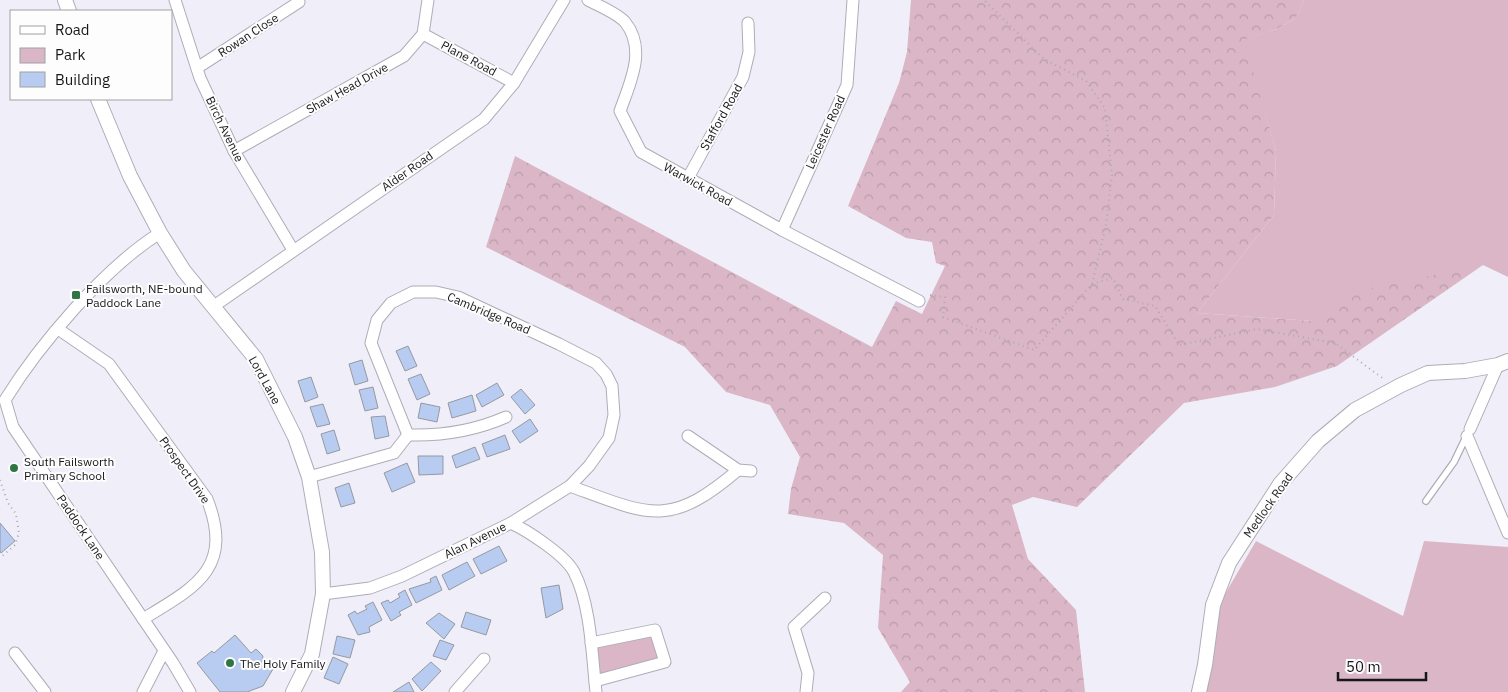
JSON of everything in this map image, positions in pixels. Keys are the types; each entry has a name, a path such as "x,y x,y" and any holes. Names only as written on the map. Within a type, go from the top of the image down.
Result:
{"street":[{"name":"Birch Avenue","path":"175,0 197,68 234,151 292,250"},
{"path":"423,34 428,0"},
{"name":"Alder Road","path":"214,306 292,250 484,119 514,83 564,0"},
{"name":"Warwick Road","path":"588,0 624,21 636,42 634,71 620,111 641,152 782,230 919,301"},
{"name":"Leicester Road","path":"782,230 847,85 853,0"},
{"name":"Rowan Close","path":"197,68 300,2"},
{"name":"Stafford Road","path":"688,178 743,77 749,52 748,24"},
{"name":"Plane Road","path":"423,34 514,83"},
{"name":"Shaw Head Drive","path":"234,151 404,56 423,34"},
{"name":"Lord Lane","path":"98,100 130,176 160,234 184,271 256,359 295,436 309,477 322,552 323,594 312,654 293,692"},
{"name":"Paddock Lane","path":"160,234 136,248 58,329 2,403 13,427 190,692"},
{"name":"Cambridge Road","path":"408,435 371,343 377,320 391,303 413,292 436,292 458,297 596,363 606,374 612,386 614,415 609,438 589,466 570,486 511,523"},
{"name":"Prospect Drive","path":"58,329 109,364 207,499 216,521 217,540 211,566 189,591 143,619"},
{"path":"1503,363 1469,432 1508,532"},
{"name":"Medlock Road","path":"1199,692 1205,665 1213,605 1229,563 1280,484 1318,441 1355,410 1428,373 1465,371 1503,363"},
{"path":"309,477 394,453 408,435 455,434 506,418"},
{"path":"688,436 738,470 751,471"},
{"path":"570,486 635,510 654,512 674,510 693,504 711,493 738,470"},
{"name":"Alan Avenue","path":"323,594 378,585 511,523 529,532 573,571 582,597 591,643 596,686 665,662 655,630 591,643"},
{"path":"806,692 808,673 794,627 825,598"},
{"path":"142,692 164,651"},
{"path":"15,653 45,692"},
{"path":"455,692 484,659"}],"lane":[{"path":"1426,500 1454,462 1469,432"}],"path":[{"path":"919,301 932,294 945,298 943,317 1034,350 1092,284 1106,225 1112,175 1105,108 1086,81 1044,59 984,0"},
{"path":"1092,284 1113,278 1123,299 1155,306 1179,345 1257,329 1335,343 1396,388"},
{"path":"0,480 8,503 16,514 20,532 16,545 0,558"}],"green space":[{"path":"911,0 1304,0 1296,18 1277,29 1244,40 1276,151 1274,215 1197,313 1313,321 1366,289 1483,265 1337,366 1275,387 1184,403 1077,507 1033,497 1012,505 1028,559 1076,610 1085,692 901,692 910,682 878,628 883,555 844,523 788,514 791,489 800,457 770,405 726,392 685,347 486,247 515,156 872,347 896,301 922,314 945,266 936,263 932,242 906,238 848,206 899,83 907,52"},
{"path":"1304,0 1508,0 1508,277 1483,265 1313,321 1197,313 1274,215 1276,151 1243,40 1277,29 1296,18"},
{"path":"1256,541 1403,616 1424,541 1508,547 1508,692 1205,692 1218,606"},
{"path":"652,635 661,656 653,662 596,677 593,646"}],"building":[{"path":"408,346 417,366 405,371 396,351"},
{"path":"362,360 368,381 355,385 349,364"},
{"path":"421,374 430,394 417,400 408,379"},
{"path":"311,377 318,397 305,402 298,381"},
{"path":"497,383 504,395 482,407 476,395"},
{"path":"373,387 378,408 365,411 359,390"},
{"path":"521,389 535,405 525,414 511,397"},
{"path":"472,395 476,411 452,418 448,403"},
{"path":"421,403 440,407 437,422 418,418"},
{"path":"323,404 330,424 317,427 310,407"},
{"path":"385,416 389,436 375,439 371,417"},
{"path":"530,419 538,431 520,443 512,431"},
{"path":"334,430 340,450 327,454 321,434"},
{"path":"505,435 510,449 487,457 482,444"},
{"path":"475,447 480,459 456,468 452,456"},
{"path":"418,456 443,456 443,474 419,475"},
{"path":"407,463 415,482 392,492 384,473"},
{"path":"349,483 355,503 341,507 335,488"},
{"path":"0,523 15,541 1,553 0,551"},
{"path":"499,546 507,561 481,574 473,559"},
{"path":"467,562 475,576 449,590 442,575"},
{"path":"436,576 442,590 416,603 409,589 431,582 430,579"},
{"path":"559,585 563,609 546,618 541,588"},
{"path":"405,590 412,605 399,612 401,615 391,621 381,603 388,600 390,603 400,597 398,594"},
{"path":"373,602 382,620 369,627 370,632 358,635 348,615 355,611 357,614 367,609 365,606"},
{"path":"466,612 491,620 486,635 461,627"},
{"path":"439,613 455,624 444,639 426,623"},
{"name":"The Holy Family","path":"235,635 251,653 256,649 263,656 262,662 273,669 263,686 247,692 220,692 197,663 212,651 214,653"},
{"path":"337,636 355,640 350,658 333,654"},
{"path":"440,640 454,645 446,660 433,656"},
{"path":"333,657 348,664 339,684 324,678"},
{"path":"431,662 441,671 422,691 412,679"},
{"path":"409,682 414,692 393,692"}],"place":[{"name":"Failsworth, NE-bound Paddock Lane","path":"76,295"},
{"name":"South Failsworth Primary School","path":"14,468"},
{"name":"The Holy Family","path":"230,663"}]}
